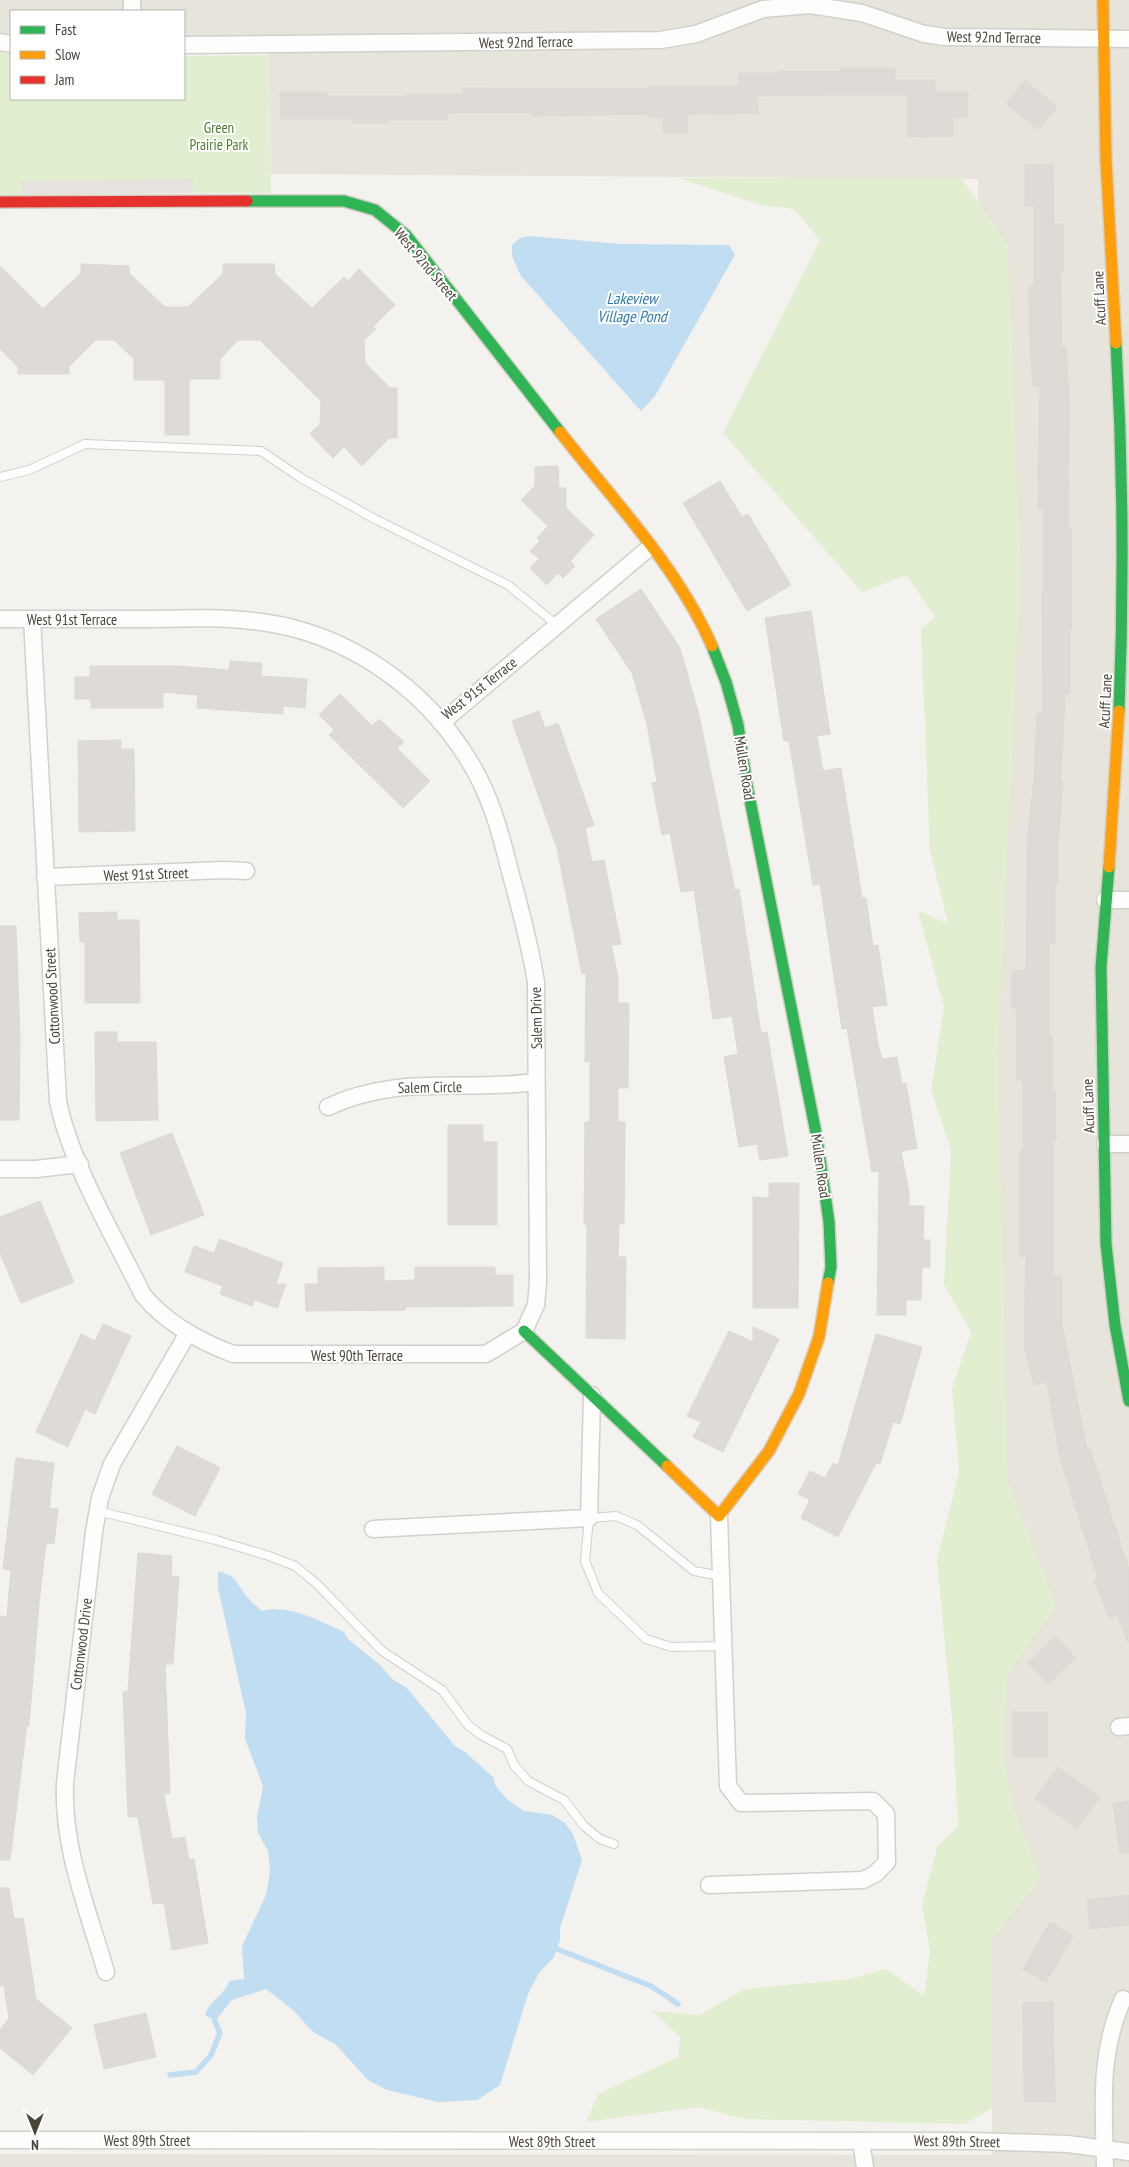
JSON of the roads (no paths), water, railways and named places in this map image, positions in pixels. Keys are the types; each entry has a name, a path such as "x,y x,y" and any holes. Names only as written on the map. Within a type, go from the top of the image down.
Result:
{"street":[{"name":"West 92nd Terrace","path":"844,0 862,13"},
{"name":"Acuff Lane","path":"1103,0 1102,39 1106,160 1122,324 1122,443 1126,596 1117,768 1105,900 1101,1021 1106,1244 1115,1325 1129,1401"},
{"name":"West 92nd Terrace","path":"185,45 661,40 696,34 768,5 810,5 862,13 924,34 945,37 1129,39"},
{"name":"West 92nd Street","path":"0,202 344,201 375,210 406,235 649,548"},
{"name":"West 91st Terrace","path":"0,619 201,618 261,622 307,632 328,640 375,664 412,691 441,723 649,548"},
{"name":"Mullen Road","path":"649,548 675,583 704,630 734,702 747,785 817,1138 828,1222 830,1276 820,1337 809,1368 787,1419 769,1451 719,1516"},
{"name":"Cottonwood Street","path":"32,619 58,1101 62,1121 80,1164 143,1295 155,1310 188,1333"},
{"name":"Salem Drive","path":"441,723 468,758 492,808 530,946 536,982 538,1053 535,1082 538,1123 538,1282 536,1305 524,1331"},
{"name":"West 91st Street","path":"45,877 224,870 246,872"},
{"path":"1105,900 1129,900"},
{"name":"Salem Circle","path":"328,1107 350,1096 377,1089 406,1086 505,1086 535,1082"},
{"path":"1104,1144 1129,1144"},
{"path":"0,1169 80,1164"},
{"path":"524,1331 719,1516 728,1786 741,1803 873,1802 886,1814 887,1862 875,1874 863,1880 709,1885"},
{"name":"West 90th Terrace","path":"188,1333 232,1354 456,1355 486,1354 524,1331"},
{"name":"Cottonwood Drive","path":"106,1972 68,1842 64,1809 65,1783 98,1511 112,1464 188,1333"},
{"path":"373,1529 589,1518 592,1395"},
{"path":"1105,2167 1105,2055 1114,2020 1123,1999"},
{"name":"West 89th Street","path":"0,2140 975,2141 1104,2148 1129,2152"},
{"path":"861,2141 865,2167"}],"lane":[{"path":"0,477 29,470 85,444 260,451 302,478 373,518 508,585 557,625"},
{"path":"98,1511 224,1542 295,1566 317,1584 382,1651 442,1690 468,1725 481,1735 507,1749 514,1765 528,1782 564,1800 584,1826 600,1839 614,1844"},
{"path":"721,1576 694,1572 637,1525 616,1516 589,1518 585,1561 598,1593 646,1638 671,1647 724,1646"}],"water":[{"name":"Lakeview Village Pond","path":"529,236 622,244 729,245 735,255 655,396 641,411 521,276 512,256 512,245 520,238"},
{"path":"218,1572 233,1578 251,1601 262,1611 272,1609 293,1612 344,1632 348,1639 381,1666 392,1679 407,1688 455,1746 465,1752 494,1778 495,1785 508,1800 524,1811 552,1815 565,1823 573,1834 582,1860 560,1928 560,1940 554,1957 539,1973 528,1994 500,2085 477,2100 438,2102 387,2090 368,2080 335,2044 313,2032 293,2010 266,1989 232,2000 215,2021 205,2015 210,2005 224,1990 229,1981 244,1979 242,1946 266,1895 270,1871 268,1851 258,1833 257,1817 263,1786 245,1739 246,1713 218,1588"}],"waterway":[{"path":"557,1949 651,1986 678,2004"},
{"path":"170,2075 196,2072 211,2055 220,2033 215,2021"}],"park label":[{"name":"Green Prairie Park","path":"219,136"}]}
